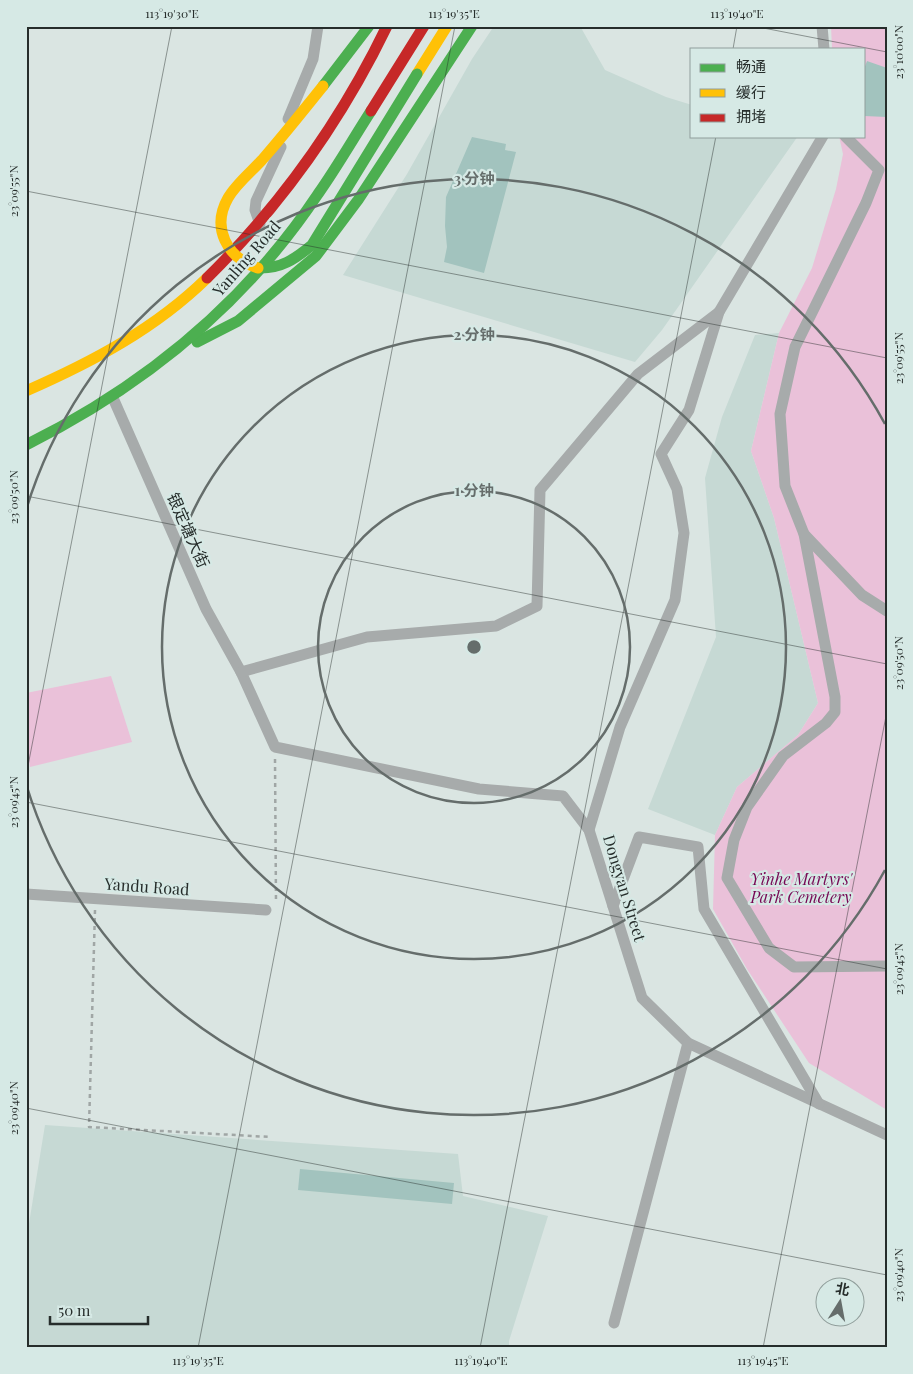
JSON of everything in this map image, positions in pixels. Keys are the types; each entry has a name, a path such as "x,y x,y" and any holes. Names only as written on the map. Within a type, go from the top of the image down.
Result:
{"highway":[{"path":"369,26 287,132 233,192 224,209 222,223 228,246 236,257 255,268 266,270 280,268 303,256 312,245 447,26"},
{"name":"Yanling Road","path":"26,392 90,362 147,328 192,292 248,239 317,146 373,54 387,26"},
{"name":"Yanling Road","path":"26,445 113,398 180,349 244,288 300,221 424,26"},
{"path":"180,349 238,321 316,256 358,200 472,26"}],"street":[{"path":"260,224 255,210 256,201 279,155 288,120 313,59 318,26"},
{"path":"822,26 824,48"},
{"path":"590,830 620,727 675,600 684,533 677,489 661,454 689,410 719,312 822,138"},
{"path":"847,138 879,170 866,203 795,347 782,398 780,429 786,486 804,534 835,697 835,712 826,723 783,756 747,807 734,840 727,878 769,948 794,967 887,966"},
{"path":"275,747 241,672 367,637 496,626 537,606 540,490 638,374 719,312"},
{"name":"银定塘大街","path":"113,398 206,609 241,672"},
{"path":"804,534 862,595 887,611"},
{"name":"Dongyan Street","path":"275,747 479,789 563,796 590,830 642,998 688,1043 887,1135"},
{"path":"613,906 639,837 698,847 704,909 819,1104"},
{"name":"Yandu Road","path":"26,894 271,911"},
{"path":"614,1323 688,1043"}],"path":[{"path":"271,911 275,747"},
{"path":"96,899 89,1127 271,1137"}],"shaded area":[{"path":"494,26 580,26 605,70 666,97 690,104 690,138 797,138 662,330 635,362 343,275 407,174 472,59"},
{"path":"779,333 751,451 774,518 818,703 798,735 737,787 715,835 648,809 716,637 705,478 722,417 755,335"},
{"path":"45,1125 458,1154 463,1196 548,1216 509,1341 509,1348 26,1348 26,1242"}],"green space":[{"name":"Yinhe Martyrs' Park Cemetery","path":"831,26 887,26 887,1110 809,1063 747,969 713,909 715,835 737,787 798,735 818,703 774,518 751,451 779,333 812,268 836,189 843,154 839,138 866,138 866,48 832,48"},
{"path":"111,676 132,742 30,767 26,747 26,693"}],"building":[{"path":"867,61 887,68 887,117 866,116"},
{"path":"472,137 506,144 505,150 516,152 484,273 444,262 447,247 445,226 446,197"},
{"path":"300,1169 454,1183 452,1204 298,1190"}],"traffic: fast":[{"path":"323,86 369,26"},
{"path":"197,342 238,321 316,256 358,200 472,26"},
{"path":"258,268 281,265 300,255 312,245 417,74"},
{"path":"26,445 69,422 151,369 224,307 258,272 289,234 325,184 371,111"}],"traffic: slow":[{"path":"417,74 447,26"},
{"path":"258,268 238,257 225,241 221,220 223,209 235,188 270,151 323,86"},
{"path":"26,391 122,343 166,313 207,278"}],"traffic: jam":[{"path":"207,278 260,221 308,160 330,128 387,26"},
{"path":"371,111 424,26"}]}
